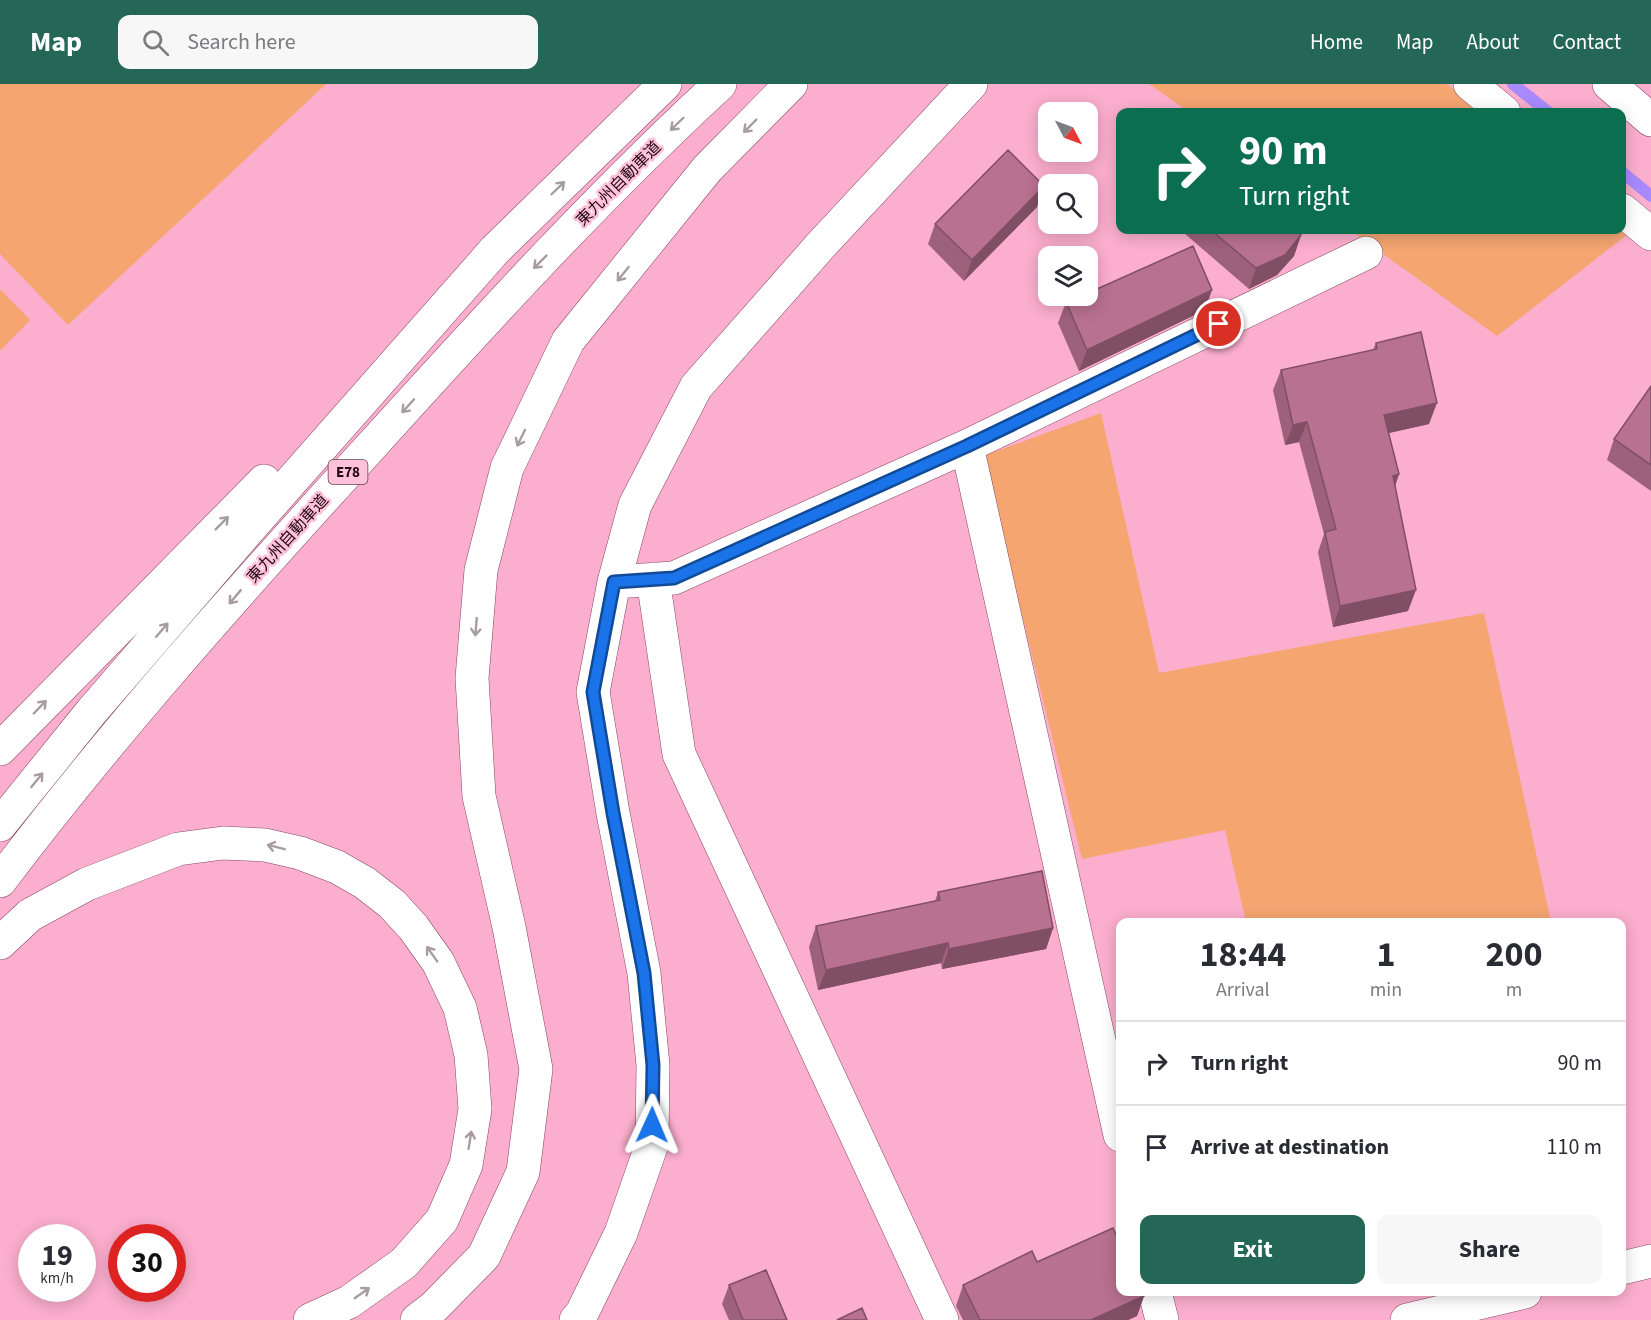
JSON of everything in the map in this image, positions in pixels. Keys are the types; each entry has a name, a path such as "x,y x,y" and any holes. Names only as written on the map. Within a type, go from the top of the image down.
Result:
{"main road":[{"name":"東九州自動車道","path":"0,825 92,711 227,554 495,250 664,84"},
{"name":"東九州自動車道","path":"0,881 56,807 252,578 513,290 674,126 720,84"},
{"path":"417,1320 434,1307 484,1256 524,1172 536,1069 509,927 479,796 472,678 481,570 507,468 568,341 707,169 791,84"},
{"path":"576,1320 582,1313 621,1233 652,1144 653,1065 644,973 613,813 593,692 614,582 635,506 696,387 821,245 971,84"},
{"path":"1470,84 1499,108"},
{"path":"1609,84 1651,120"},
{"path":"1626,213 1651,234"},
{"path":"0,749 495,250"},
{"path":"614,582 674,578 967,446 1366,253"},
{"path":"967,446 1116,1117"},
{"path":"653,579 679,754 942,1320"},
{"path":"0,943 30,915 87,884 178,849 223,843 265,845 300,853 337,867 365,882 392,904 414,927 438,962 460,1008 471,1055 475,1109 466,1165 442,1220 404,1263 349,1302 310,1320"},
{"path":"1626,1267 1651,1261"},
{"path":"1156,1296 1162,1320"},
{"path":"1407,1320 1509,1296"}],"shaded area":[{"path":"0,84 326,84 68,325 0,254"},
{"path":"1149,84 1447,84 1477,108 1183,108"},
{"path":"1356,234 1628,234 1497,336"},
{"path":"0,289 30,320 0,351"},
{"path":"1101,413 1159,673 1484,613 1550,918 1245,918 1225,830 1082,859 983,456"}],"building":[{"path":"1008,150 1038,180 1038,192 972,260 935,224"},
{"path":"1216,234 1301,235 1285,255 1256,268"},
{"path":"1193,246 1212,290 1087,350 1068,306 1098,306 1098,289"},
{"path":"1421,332 1437,403 1384,415 1399,474 1393,476 1416,590 1340,606 1325,532 1336,529 1307,422 1293,425 1281,370 1377,349 1376,343"},
{"path":"1651,386 1651,465 1614,439"},
{"path":"1042,871 1053,928 949,949 948,943 826,970 816,926 940,900 938,892"},
{"path":"1113,1228 1116,1234 1116,1296 1144,1296 1091,1320 980,1320 963,1285 1032,1251 1037,1262"},
{"path":"766,1270 787,1320 743,1320 729,1285"},
{"path":"862,1308 867,1320 837,1320"}],"waterway":[{"path":"1513,84 1543,108"},
{"path":"1626,175 1651,196"}],"route":[{"path":"652,1125 653,1065 644,973 613,813 593,692 614,582 674,578 967,446 1219,324"}]}
